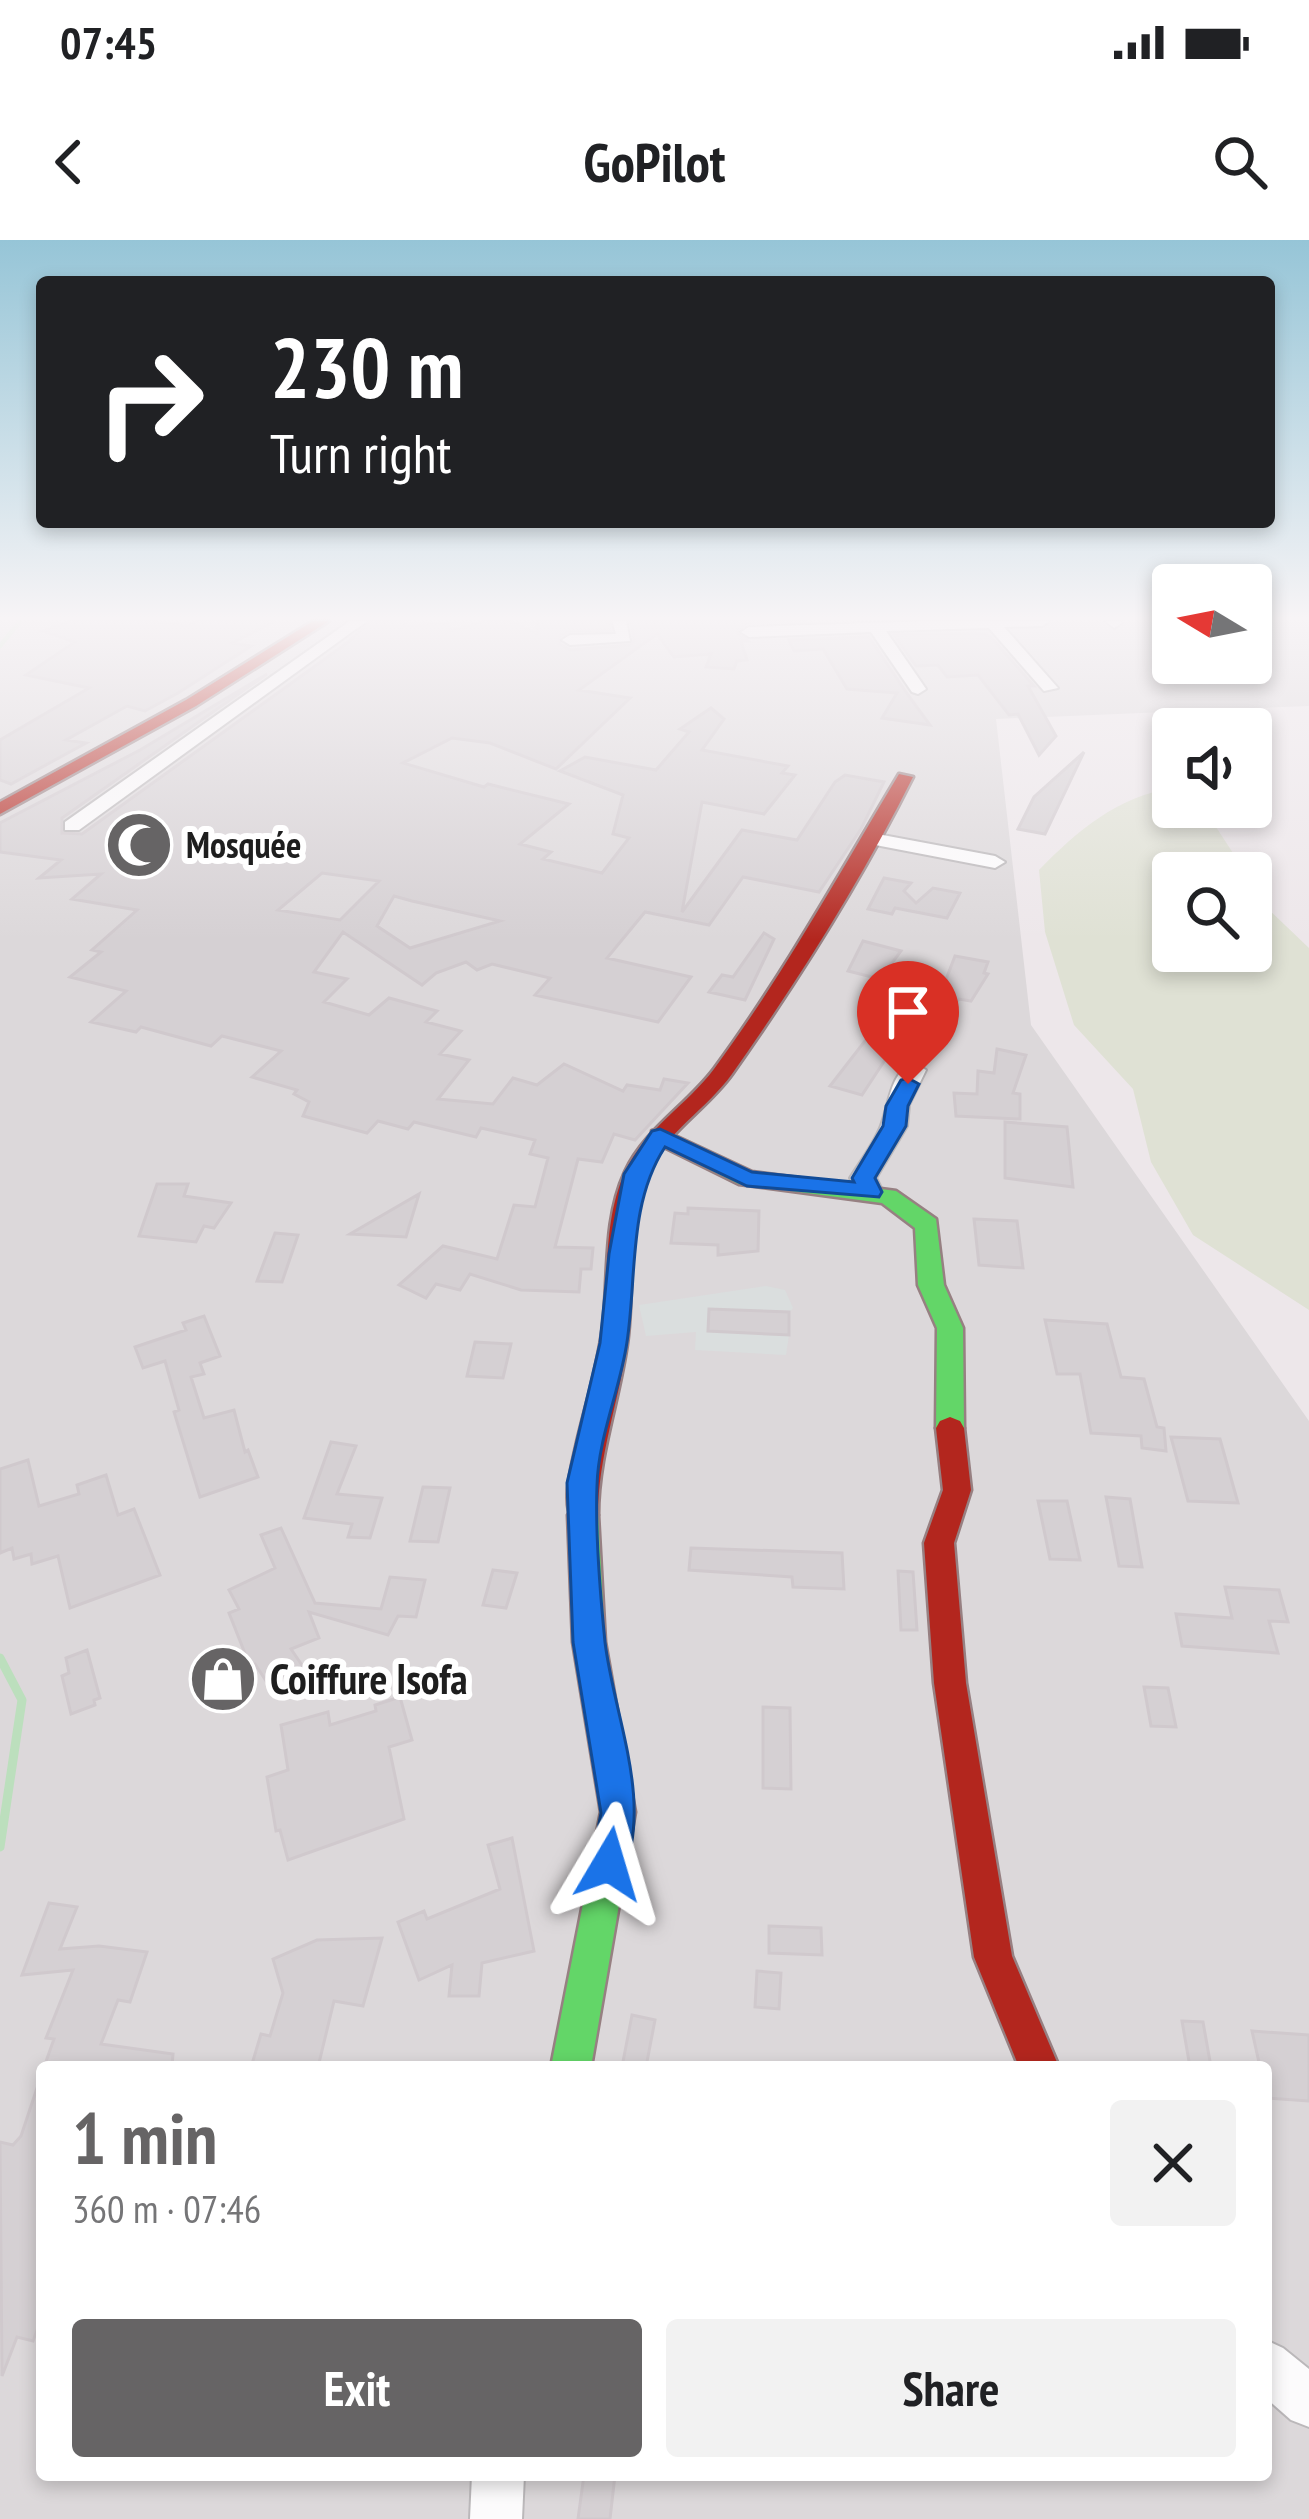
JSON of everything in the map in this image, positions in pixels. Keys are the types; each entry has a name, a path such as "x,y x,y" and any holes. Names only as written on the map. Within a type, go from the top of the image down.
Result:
{"main road":[{"path":"0,808 148,727"},
{"path":"572,2061 618,1813 590,1642 582,1483 614,1343 621,1254 636,1174 660,1136 718,1078 872,839 905,777"},
{"path":"660,1136 747,1179 870,1192 903,1204 927,1225 931,1285 950,1328 948,1413 958,1490 939,1543 950,1683 992,1957 1036,2061"}],"street":[{"path":"72,826 210,727"},
{"path":"872,839 994,862"},
{"path":"870,1192 863,1178 894,1126 897,1106 914,1070"},
{"path":"1272,2370 1309,2402"},
{"path":"496,2519 498,2481"}],"shaded area":[{"path":"0,727 997,727 1031,1025 1309,1421 1309,2519 0,2519"},
{"path":"1152,792 1152,828 1217,828 1232,852 1152,852 1152,972 1272,972 1272,913 1309,948 1309,1310 1193,1235 1151,1162 1133,1089 1074,1025 1045,932 1039,870 1100,817"},
{"path":"766,1286 785,1290 793,1308 789,1313 710,1309 708,1330 789,1335 786,1355 695,1350 696,1332 646,1336 639,1305"}],"building":[{"path":"22,727 89,727 66,740 86,743 11,784 0,780 0,740"},
{"path":"178,727 191,727 62,818 62,833 82,834 230,727 599,727 556,769 490,743 452,738 403,763 484,787 488,784 569,804 520,844 551,852 543,859 602,873 629,838 613,834 623,795 560,771 585,757 656,770 689,732 680,729 718,727 702,750 788,766 782,773 795,775 764,814 702,802 682,912 742,830 797,840 835,782 845,775 884,782 861,829 819,892 743,877 709,925 645,912 607,958 691,977 658,1022 535,995 550,978 492,964 477,970 466,962 436,973 422,985 343,932 314,972 347,979 324,1002 369,1015 389,998 437,1011 426,1022 461,1031 440,1054 469,1060 438,1099 493,1104 513,1078 537,1085 564,1064 623,1091 627,1085 660,1090 664,1079 688,1083 635,1140 614,1134 602,1162 578,1159 555,1247 593,1248 591,1269 581,1269 579,1292 521,1290 470,1274 460,1290 436,1284 426,1298 399,1285 443,1246 497,1259 514,1205 535,1207 548,1158 530,1154 535,1140 481,1128 476,1137 414,1122 408,1129 378,1121 367,1133 303,1116 309,1102 294,1094 297,1090 252,1077 281,1051 222,1036 211,1046 141,1027 136,1032 91,1022 126,991 70,977 101,952 92,950 137,910 72,899 101,874 39,878 61,860 0,852 0,823","holes":["322,873 379,881 340,920 278,910","394,896 500,921 410,948 377,926"]},
{"path":"1025,727 1051,727 1056,736 1039,755"},
{"path":"1084,752 1045,834 1018,829 1034,797"},
{"path":"884,878 911,883 904,891 916,903 933,888 960,893 947,918 895,908 892,914 868,909"},
{"path":"764,933 774,939 745,1000 709,992 722,975 733,977"},
{"path":"863,941 901,951 880,979 848,971"},
{"path":"955,956 988,962 984,973 988,974 971,1001 959,999 925,1034"},
{"path":"875,1028 919,1042 901,1064 885,1060 862,1095 830,1086"},
{"path":"997,1049 1026,1055 1013,1093 1020,1094 1020,1119 956,1116 954,1093 977,1094 978,1071 994,1073"},
{"path":"1005,1122 1067,1127 1073,1187 1005,1178"},
{"path":"157,1184 188,1184 184,1196 231,1203 214,1228 204,1226 196,1242 139,1236"},
{"path":"419,1194 406,1237 350,1234"},
{"path":"688,1208 759,1211 758,1251 718,1255 718,1245 671,1243 675,1213 688,1214"},
{"path":"974,1219 1017,1221 1023,1268 979,1265"},
{"path":"275,1233 298,1235 282,1282 257,1281"},
{"path":"709,1309 789,1312 789,1335 708,1331"},
{"path":"204,1316 220,1356 200,1363 204,1374 191,1377 204,1418 234,1410 245,1452 248,1450 258,1477 200,1497 174,1412 179,1410 165,1361 143,1368 135,1347 186,1330 183,1323"},
{"path":"1045,1320 1107,1324 1121,1377 1144,1379 1157,1427 1164,1428 1166,1451 1142,1448 1141,1436 1091,1433 1080,1374 1057,1374"},
{"path":"475,1342 511,1344 503,1378 467,1376"},
{"path":"1171,1437 1220,1439 1238,1503 1188,1501"},
{"path":"331,1442 356,1446 337,1494 382,1498 370,1538 348,1537 352,1524 304,1518"},
{"path":"28,1460 39,1506 79,1494 77,1485 106,1475 118,1515 134,1509 160,1575 70,1608 58,1556 32,1564 31,1554 14,1559 12,1548 0,1553 0,1469"},
{"path":"423,1487 450,1488 438,1542 410,1541"},
{"path":"1106,1497 1130,1499 1142,1567 1119,1566"},
{"path":"1038,1501 1067,1501 1080,1560 1050,1559"},
{"path":"281,1528 315,1603 381,1609 390,1577 425,1580 416,1617 398,1616 388,1635 309,1612 319,1638 291,1649 308,1674 274,1693 255,1664 250,1666 229,1613 239,1609 229,1590 275,1568 261,1535"},
{"path":"691,1548 842,1553 844,1589 793,1587 792,1577 689,1570"},
{"path":"493,1570 517,1573 506,1608 483,1605"},
{"path":"898,1571 913,1572 917,1630 901,1630"},
{"path":"1225,1587 1279,1590 1288,1622 1269,1621 1278,1653 1182,1646 1176,1614 1232,1618"},
{"path":"87,1650 100,1698 94,1700 95,1705 71,1714 62,1676 69,1673 66,1658"},
{"path":"1144,1687 1168,1688 1176,1727 1151,1726"},
{"path":"400,1697 412,1740 389,1747 404,1819 288,1860 280,1830 276,1831 267,1777 288,1770 281,1725 328,1712 330,1725 376,1711 375,1705"},
{"path":"763,1707 790,1708 791,1789 763,1788"},
{"path":"512,1838 534,1951 482,1963 479,1996 449,1996 452,1965 419,1980 398,1922 424,1911 427,1919 500,1889 488,1845"},
{"path":"49,1903 77,1907 60,1949 99,1946 147,1952 130,2002 118,2000 101,2044 173,2054 172,2061 46,2061 54,2039 46,2038 73,1970 22,1975"},
{"path":"769,1926 821,1928 822,1955 769,1953"},
{"path":"382,1938 363,2006 334,2001 319,2061 253,2061 261,2034 270,2036 283,1993 273,1959 317,1940"},
{"path":"757,1971 781,1973 779,2009 755,2007"},
{"path":"632,2015 655,2020 647,2061 623,2061"},
{"path":"1182,2021 1203,2022 1210,2061 1189,2061"},
{"path":"1252,2031 1309,2035 1309,2101 1272,2098 1272,2061 1259,2061"},
{"path":"36,2091 36,2333 33,2341 17,2337 2,2376 0,2142 13,2145 21,2136"},
{"path":"583,2481 614,2481 610,2519 578,2519"}],"waterway":[{"path":"0,1658 22,1700 0,1847"}],"traffic: fast":[{"path":"660,1136 747,1179 888,1196 927,1225 931,1285 950,1328 950,1428"},
{"path":"572,2061 618,1812 589,1642 583,1515"}],"traffic: jam":[{"path":"0,809 147,727"},
{"path":"583,1515 590,1450 614,1343 626,1210 637,1171 655,1143 711,1087 770,1002 842,891 905,777"},
{"path":"950,1428 957,1490 939,1543 950,1683 993,1957 1036,2061"}],"place":[{"name":"Mosquée","path":"139,845"},
{"name":"Coiffure Isofa","path":"223,1679"}],"route":[{"path":"609,1864 618,1813 590,1642 582,1483 614,1343 621,1254 636,1174 660,1136 747,1179 870,1192 863,1178 894,1126 908,1084"}]}
